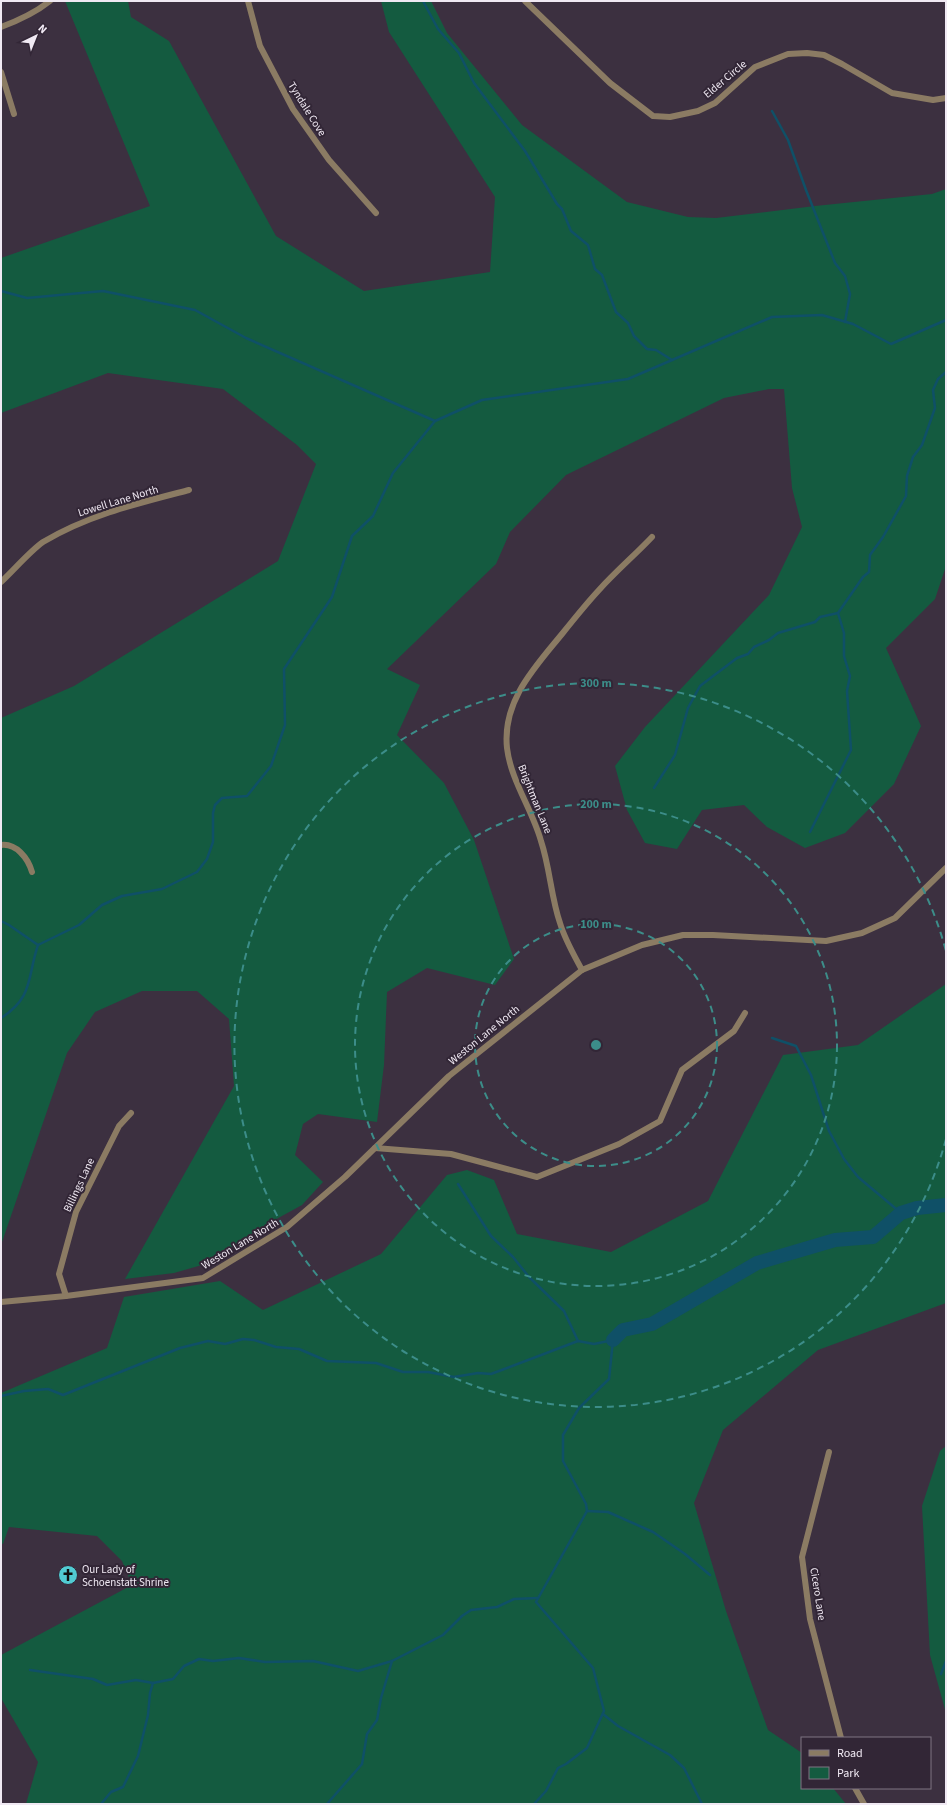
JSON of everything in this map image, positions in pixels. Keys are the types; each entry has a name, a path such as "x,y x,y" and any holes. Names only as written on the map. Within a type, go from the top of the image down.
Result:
{"street":[{"path":"1,27 36,12 50,1"},
{"name":"Tyndale Cove","path":"248,1 260,46 293,109 328,160 376,213"},
{"name":"Elder Circle","path":"525,1 610,83 653,116 670,117 698,111 715,103 755,67 788,54 808,53 824,55 892,93 933,100 946,98"},
{"path":"1,72 14,114"},
{"name":"Lowell Lane North","path":"1,582 42,543 82,522 132,505 189,490"},
{"name":"Brightman Lane","path":"582,970 568,943 560,922 542,842 534,818 512,770 507,747 507,732 513,704 528,676 598,590 652,536"},
{"path":"1,845 7,845 25,856 29,862 32,872"},
{"name":"Weston Lane North","path":"1,1302 66,1296 203,1278 287,1227 345,1177 448,1076 582,970 642,945 683,935 713,935 826,941 862,934 894,918 946,868"},
{"path":"375,1148 451,1154 537,1177 619,1144 660,1122 682,1070 734,1031 745,1013"},
{"name":"Billings Lane","path":"66,1296 59,1274 76,1212 118,1126 131,1113"},
{"name":"Cicero Lane","path":"829,1452 802,1557 810,1618 840,1737"},
{"path":"856,1789 864,1804"}],"green space":[{"path":"65,1 128,1 131,17 169,41 276,236 364,291 490,272 495,197 389,32 381,1 431,1 447,33 522,125 627,202 688,217 716,218 932,194 946,189 946,566 935,599 886,648 921,726 894,784 845,833 805,848 767,827 744,805 702,810 677,849 645,843 627,810 615,766 645,727 769,595 802,527 792,488 784,389 769,389 724,398 566,475 510,532 496,564 387,669 420,685 397,735 444,783 474,840 514,959 495,985 427,968 387,992 384,1065 377,1122 318,1114 303,1124 295,1155 323,1182 302,1205 260,1228 209,1263 174,1273 125,1279 234,1086 229,1019 197,991 142,991 95,1012 67,1053 2,1242 1,1241 1,718 74,686 278,561 316,464 297,445 223,389 108,373 1,413 1,258 150,206"},
{"path":"946,984 946,1303 818,1350 723,1430 694,1503 726,1611 768,1730 801,1752 801,1789 834,1789 846,1804 26,1804 38,1762 1,1698 1,1655 132,1585 122,1561 97,1536 9,1527 3,1544 1,1543 1,1393 107,1348 124,1297 220,1281 263,1310 381,1254 447,1175 467,1170 494,1180 517,1234 611,1252 708,1201 783,1055 858,1045"},
{"path":"946,1446 946,1713 930,1655 922,1506 940,1451"}],"waterway":[{"path":"423,1 438,29 459,53 474,83 525,151 557,204 562,209 571,231 588,245 595,269 602,275 616,312 628,323 634,336 647,349 656,350 672,360"},
{"path":"772,111 788,140 835,263 845,276 850,294 845,322"},
{"path":"1,291 27,298 103,291 195,310 246,338 435,421 482,400 628,379 772,317 822,315 853,324 891,344 946,320"},
{"path":"810,832 851,750 847,691 850,676 844,656 844,633 838,613 863,577 869,572 870,555 883,537 906,496 907,476 913,457 922,445 935,408 933,390 938,379 946,372"},
{"path":"1,921 38,945 79,925 102,905 122,896 162,889 197,872 207,859 213,842 213,813 215,805 222,798 247,796 271,766 285,725 284,669 332,597 352,536 373,516 393,473 435,421"},
{"path":"654,788 675,755 688,708 700,686 737,658 748,654 754,647 769,640 778,633 815,622 820,617 838,613"},
{"path":"1,1018 12,1010 24,994 28,986 38,945"},
{"path":"772,1038 796,1046 811,1075 829,1131 844,1159 858,1177 901,1213"},
{"path":"458,1184 491,1236 513,1257 529,1277 564,1311 578,1341"},
{"path":"613,1340 623,1330 652,1324 757,1263 835,1240 873,1237 901,1213 917,1208 946,1205"},
{"path":"1,1396 24,1391 48,1389 63,1395 180,1348 208,1341 225,1344 243,1339 254,1340 276,1347 299,1349 327,1361 376,1363 403,1372 428,1372 454,1377 478,1373 491,1374 578,1341 594,1344 613,1340 609,1379 579,1408 563,1435 563,1461 586,1504 587,1511 536,1602 593,1668 604,1711 587,1748 566,1764 558,1768 546,1791 534,1804"},
{"path":"587,1511 608,1512 653,1532 685,1554 710,1575"},
{"path":"101,1804 111,1792 123,1787 138,1756 148,1715 150,1693 153,1683 173,1679 184,1666 199,1659 213,1661 239,1658 265,1662 313,1661 358,1671 392,1661 443,1635 462,1616 471,1610 497,1607 514,1599 538,1598"},
{"path":"327,1804 362,1764 367,1734 377,1720 381,1698 392,1661"},
{"path":"941,1674 946,1661"},
{"path":"30,1670 93,1679 107,1685 136,1680 153,1683"},
{"path":"603,1714 618,1726 670,1755 684,1768 702,1804"}],"place":[{"name":"Our Lady of Schoenstatt Shrine","path":"68,1575"}]}
